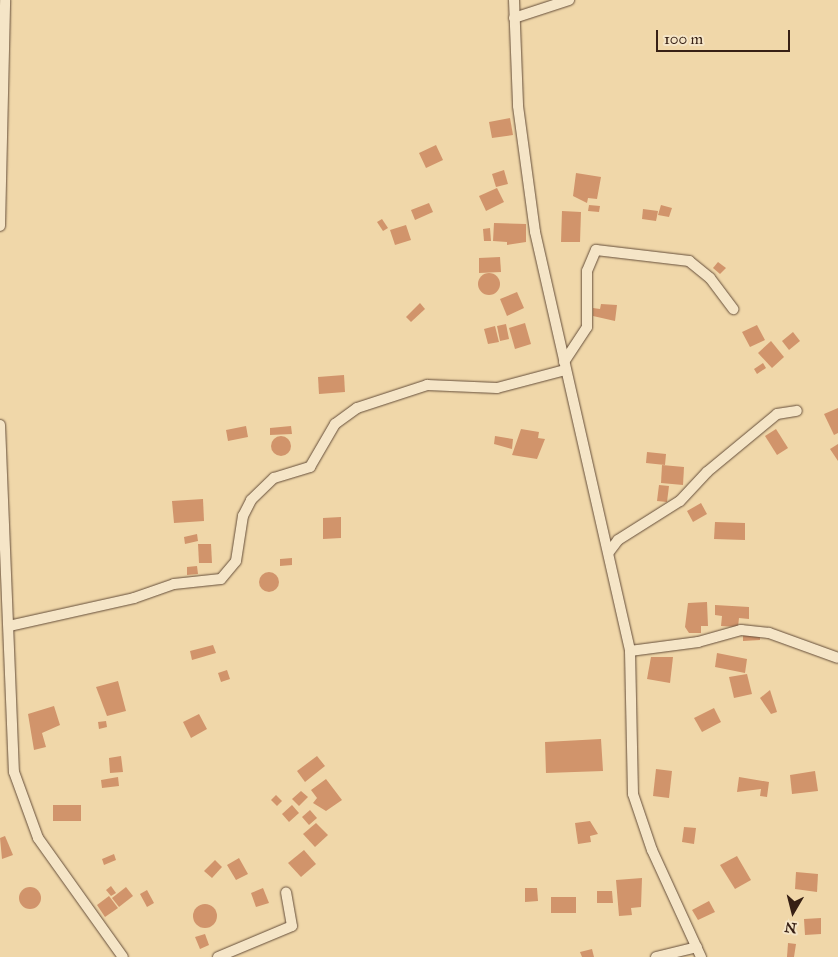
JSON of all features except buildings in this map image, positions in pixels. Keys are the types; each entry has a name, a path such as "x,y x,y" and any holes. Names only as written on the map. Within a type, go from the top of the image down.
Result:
{"street":[{"path":"0,226 5,0"},
{"path":"514,0 522,146 564,366 609,552 630,651 633,794 652,850 699,952 656,957"},
{"path":"514,18 569,0"},
{"path":"9,626 134,598 174,584 221,579 236,561 242,516 251,500 274,478 310,466 335,424 357,408 427,385 497,388 564,366 587,327 587,270 596,250 689,261 710,278 733,309"},
{"path":"609,552 618,540 680,501 707,472 777,414 797,410"},
{"path":"0,425 14,772 38,838 123,957"},
{"path":"605,538 618,540"},
{"path":"630,651 698,642 741,630 769,633 838,658"},
{"path":"218,957 292,926 286,893"}]}
